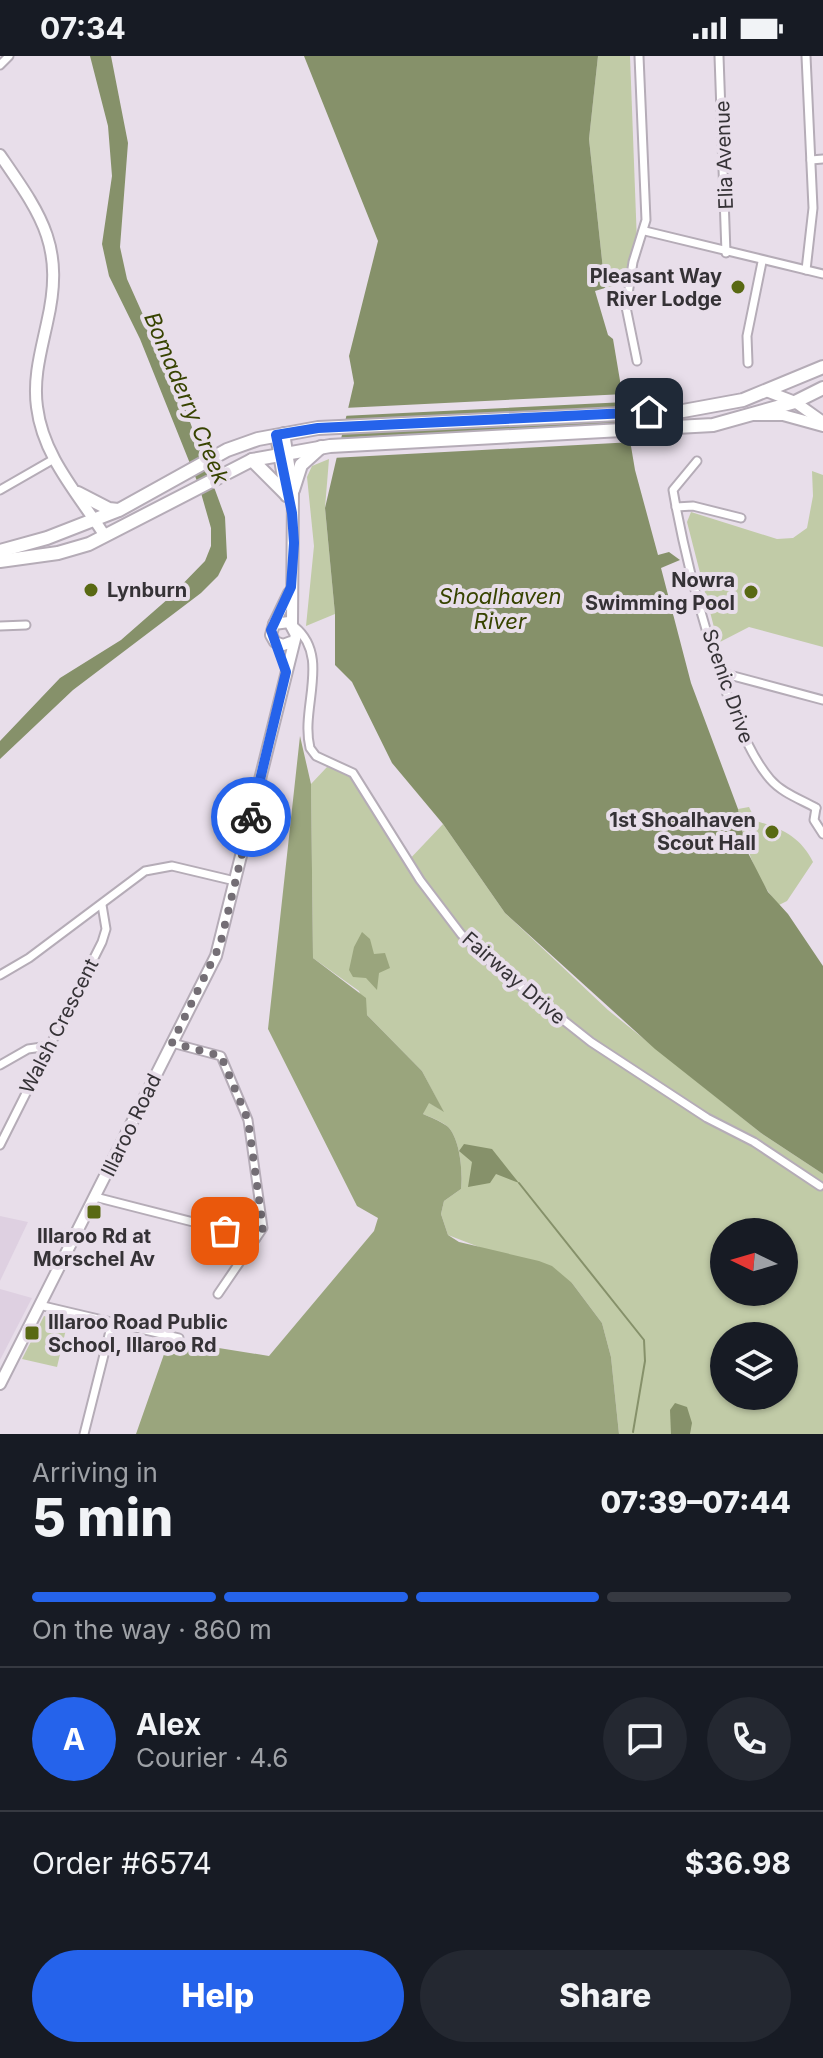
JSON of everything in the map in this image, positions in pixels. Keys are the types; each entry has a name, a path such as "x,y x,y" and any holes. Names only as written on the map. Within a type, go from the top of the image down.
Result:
{"highway":[{"path":"0,551 47,538 119,510 211,458 280,434 330,428 711,407 769,392 823,367"},
{"path":"0,561 58,553 102,537 220,475 252,460 283,452 325,446 713,425 795,402 823,388"},
{"path":"252,460 289,491 301,465 325,446"},
{"path":"75,490 109,509 119,510"}],"main road":[{"path":"0,155 45,224 53,250 54,293 35,385 38,415 54,459 102,537"},
{"path":"769,392 795,402 823,424"},
{"path":"749,415 783,415 823,424"},
{"name":"Illaroo Road","path":"0,1384 216,956 293,641 292,513 280,434"},
{"name":"Illaroo Road","path":"286,672 271,635 291,587"},
{"path":"274,624 285,620 293,626"},
{"path":"275,642 283,645 293,641"}],"street":[{"path":"0,65 9,56"},
{"path":"637,361 626,300 633,262 645,231 639,56"},
{"name":"Elia Avenue","path":"719,56 726,253"},
{"path":"806,56 812,237 806,270"},
{"path":"811,160 823,159"},
{"path":"645,231 762,262 823,274"},
{"path":"748,363 747,336 762,262"},
{"path":"0,490 54,459"},
{"path":"697,461 673,490 676,507 693,506 741,518"},
{"name":"Scenic Drive","path":"676,507 722,673 744,737 762,769 784,792 820,805 814,820 823,834"},
{"path":"0,626 26,625"},
{"path":"293,626 309,643"},
{"path":"293,641 309,643"},
{"name":"Fairway Drive","path":"309,643 312,654 310,748 316,756 353,773 420,880 473,946 591,1042 699,1114 754,1142 820,1186"},
{"path":"722,673 823,700"},
{"name":"Walsh Crescent","path":"0,975 29,958 153,867 172,866 235,881"},
{"name":"Walsh Crescent","path":"0,1145 102,942 106,929 102,905"},
{"path":"172,1043 221,1056 248,1120 263,1228 218,1294"},
{"path":"0,1065 28,1049 49,1046"},
{"path":"95,1197 256,1238"},
{"path":"39,1305 179,1338"},
{"path":"84,1434 112,1323"}],"shaded area":[{"path":"598,56 630,56 637,243 625,283 605,288 589,139"},
{"path":"329,459 325,508 335,614 306,626 314,546 307,477 312,466"},
{"path":"812,471 823,475 823,647 749,627 718,643 687,522 691,512 777,539 793,538 807,528 813,496"},
{"path":"300,736 311,784 313,958 366,998 367,1015 422,1071 444,1112 429,1103 423,1114 447,1126 460,1155 461,1189 444,1201 441,1214 448,1235 459,1242 552,1266 572,1283 602,1323 611,1357 619,1434 136,1434 169,1340 269,1356 374,1231 378,1218 357,1206 268,1029"},
{"path":"327,767 346,771 357,783 406,863 443,824 505,913 608,1010 761,1133 823,1174 823,1434 619,1434 611,1357 602,1323 572,1283 448,1235 441,1214 444,1201 461,1189 460,1155 447,1126 423,1114 428,1102 443,1111 422,1071 367,1015 359,991 313,958 311,784"},
{"path":"749,807 756,821 789,835 803,846 813,862 787,901 779,905 763,884 747,848 738,809"},
{"path":"362,932 370,939 374,954 385,953 390,968 379,973 377,990 366,978 353,977 349,970 354,947"},
{"path":"0,1216 28,1222 0,1281"},
{"path":"0,1289 32,1298 0,1360"},
{"path":"44,1316 68,1321 57,1367 22,1359"}],"water":[{"path":"90,56 111,56 128,143 120,247 127,279 186,411 225,517 227,558 218,576 201,593 73,690 0,759 0,741 60,678 121,640 205,561 211,546 211,528 199,486 140,339 109,276 102,244 112,176 108,126"},
{"name":"Shoalhaven River","path":"304,56 598,56 589,139 605,288 595,291 608,335 613,339 635,470 658,555 669,552 680,560 661,568 691,683 738,809 746,849 768,892 788,914 823,966 823,1174 761,1133 655,1049 505,913 443,824 392,763 352,682 335,665 335,614 325,508 354,383 349,356 378,241"},
{"path":"464,1144 492,1149 519,1183 496,1174 490,1183 468,1187 472,1162 459,1151"},
{"path":"675,1403 687,1407 692,1423 690,1434 671,1434 670,1410"}],"pier":[{"path":"625,394 626,402 342,416 344,408"},
{"path":"630,423 634,442 332,458 337,438"}],"waterway":[{"path":"519,1183 644,1340 645,1361 633,1432"}],"way so far":[{"path":"225,1231 256,1238 263,1228 248,1120 221,1056 172,1043 220,945 251,817"}],"place":[{"name":"Pleasant Way River Lodge","path":"738,287"},
{"name":"Lynburn","path":"91,590"},
{"name":"Nowra Swimming Pool","path":"751,592"},
{"name":"1st Shoalhaven Scout Hall","path":"772,832"},
{"name":"Illaroo Rd at Morschel Av","path":"94,1212"},
{"name":"Illaroo Road Public School, Illaroo Rd","path":"32,1333"}],"route":[{"path":"251,817 286,672 271,630 291,587 294,543 292,513 286,497 276,435 318,428 649,412"}],"water label":[{"name":"Bomaderry Creek","path":"187,398"}]}
